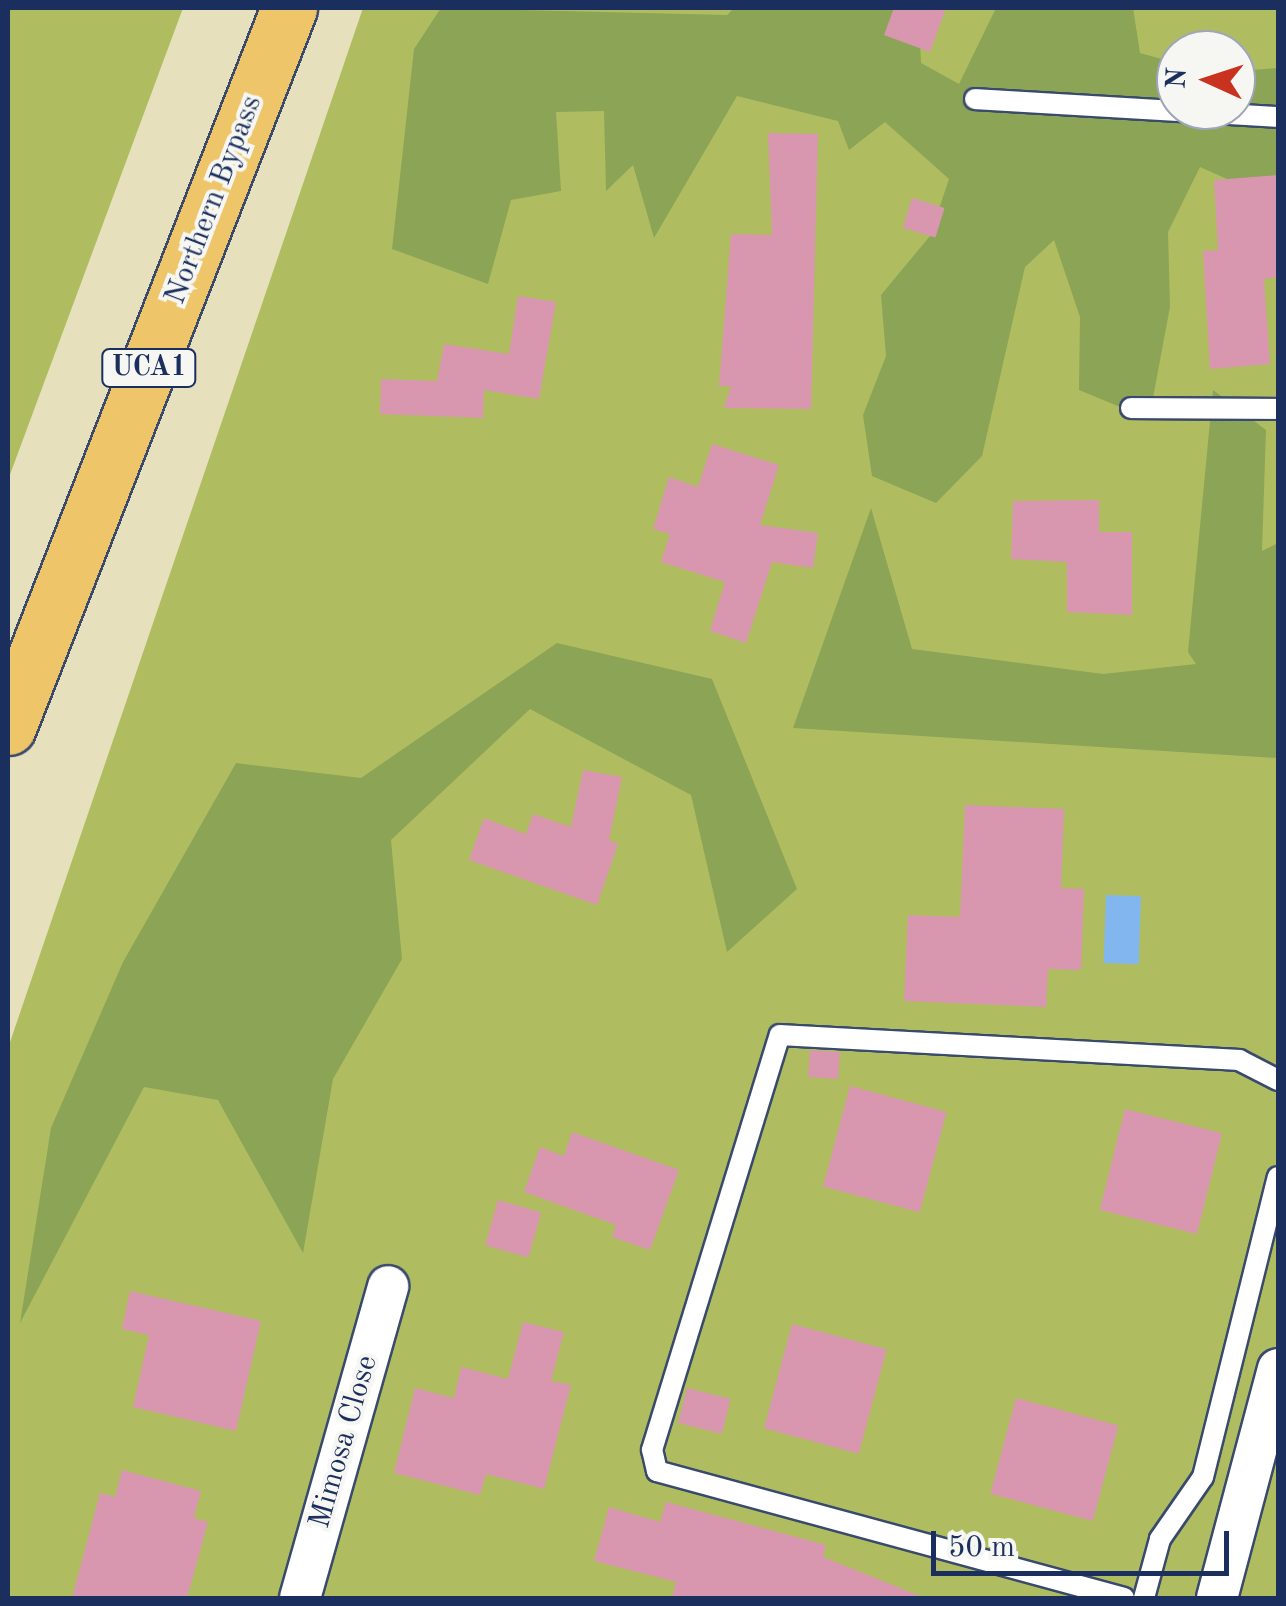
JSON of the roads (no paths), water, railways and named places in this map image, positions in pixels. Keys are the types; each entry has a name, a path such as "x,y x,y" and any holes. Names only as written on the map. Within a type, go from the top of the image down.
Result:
{"main road":[{"name":"Northern Bypass","path":"8,728 289,8"}],"street":[{"name":"Mimosa Close","path":"300,1598 388,1286"},
{"path":"1217,1598 1278,1368"}],"lane":[{"path":"975,99 1278,117"},
{"path":"1131,408 1278,409"},
{"path":"1124,1598 657,1471 664,1413 780,1035 1239,1060 1278,1080"},
{"path":"1144,1598 1160,1539 1203,1477 1278,1178"}],"water":[{"path":"1106,895 1141,896 1139,964 1104,963"}]}
